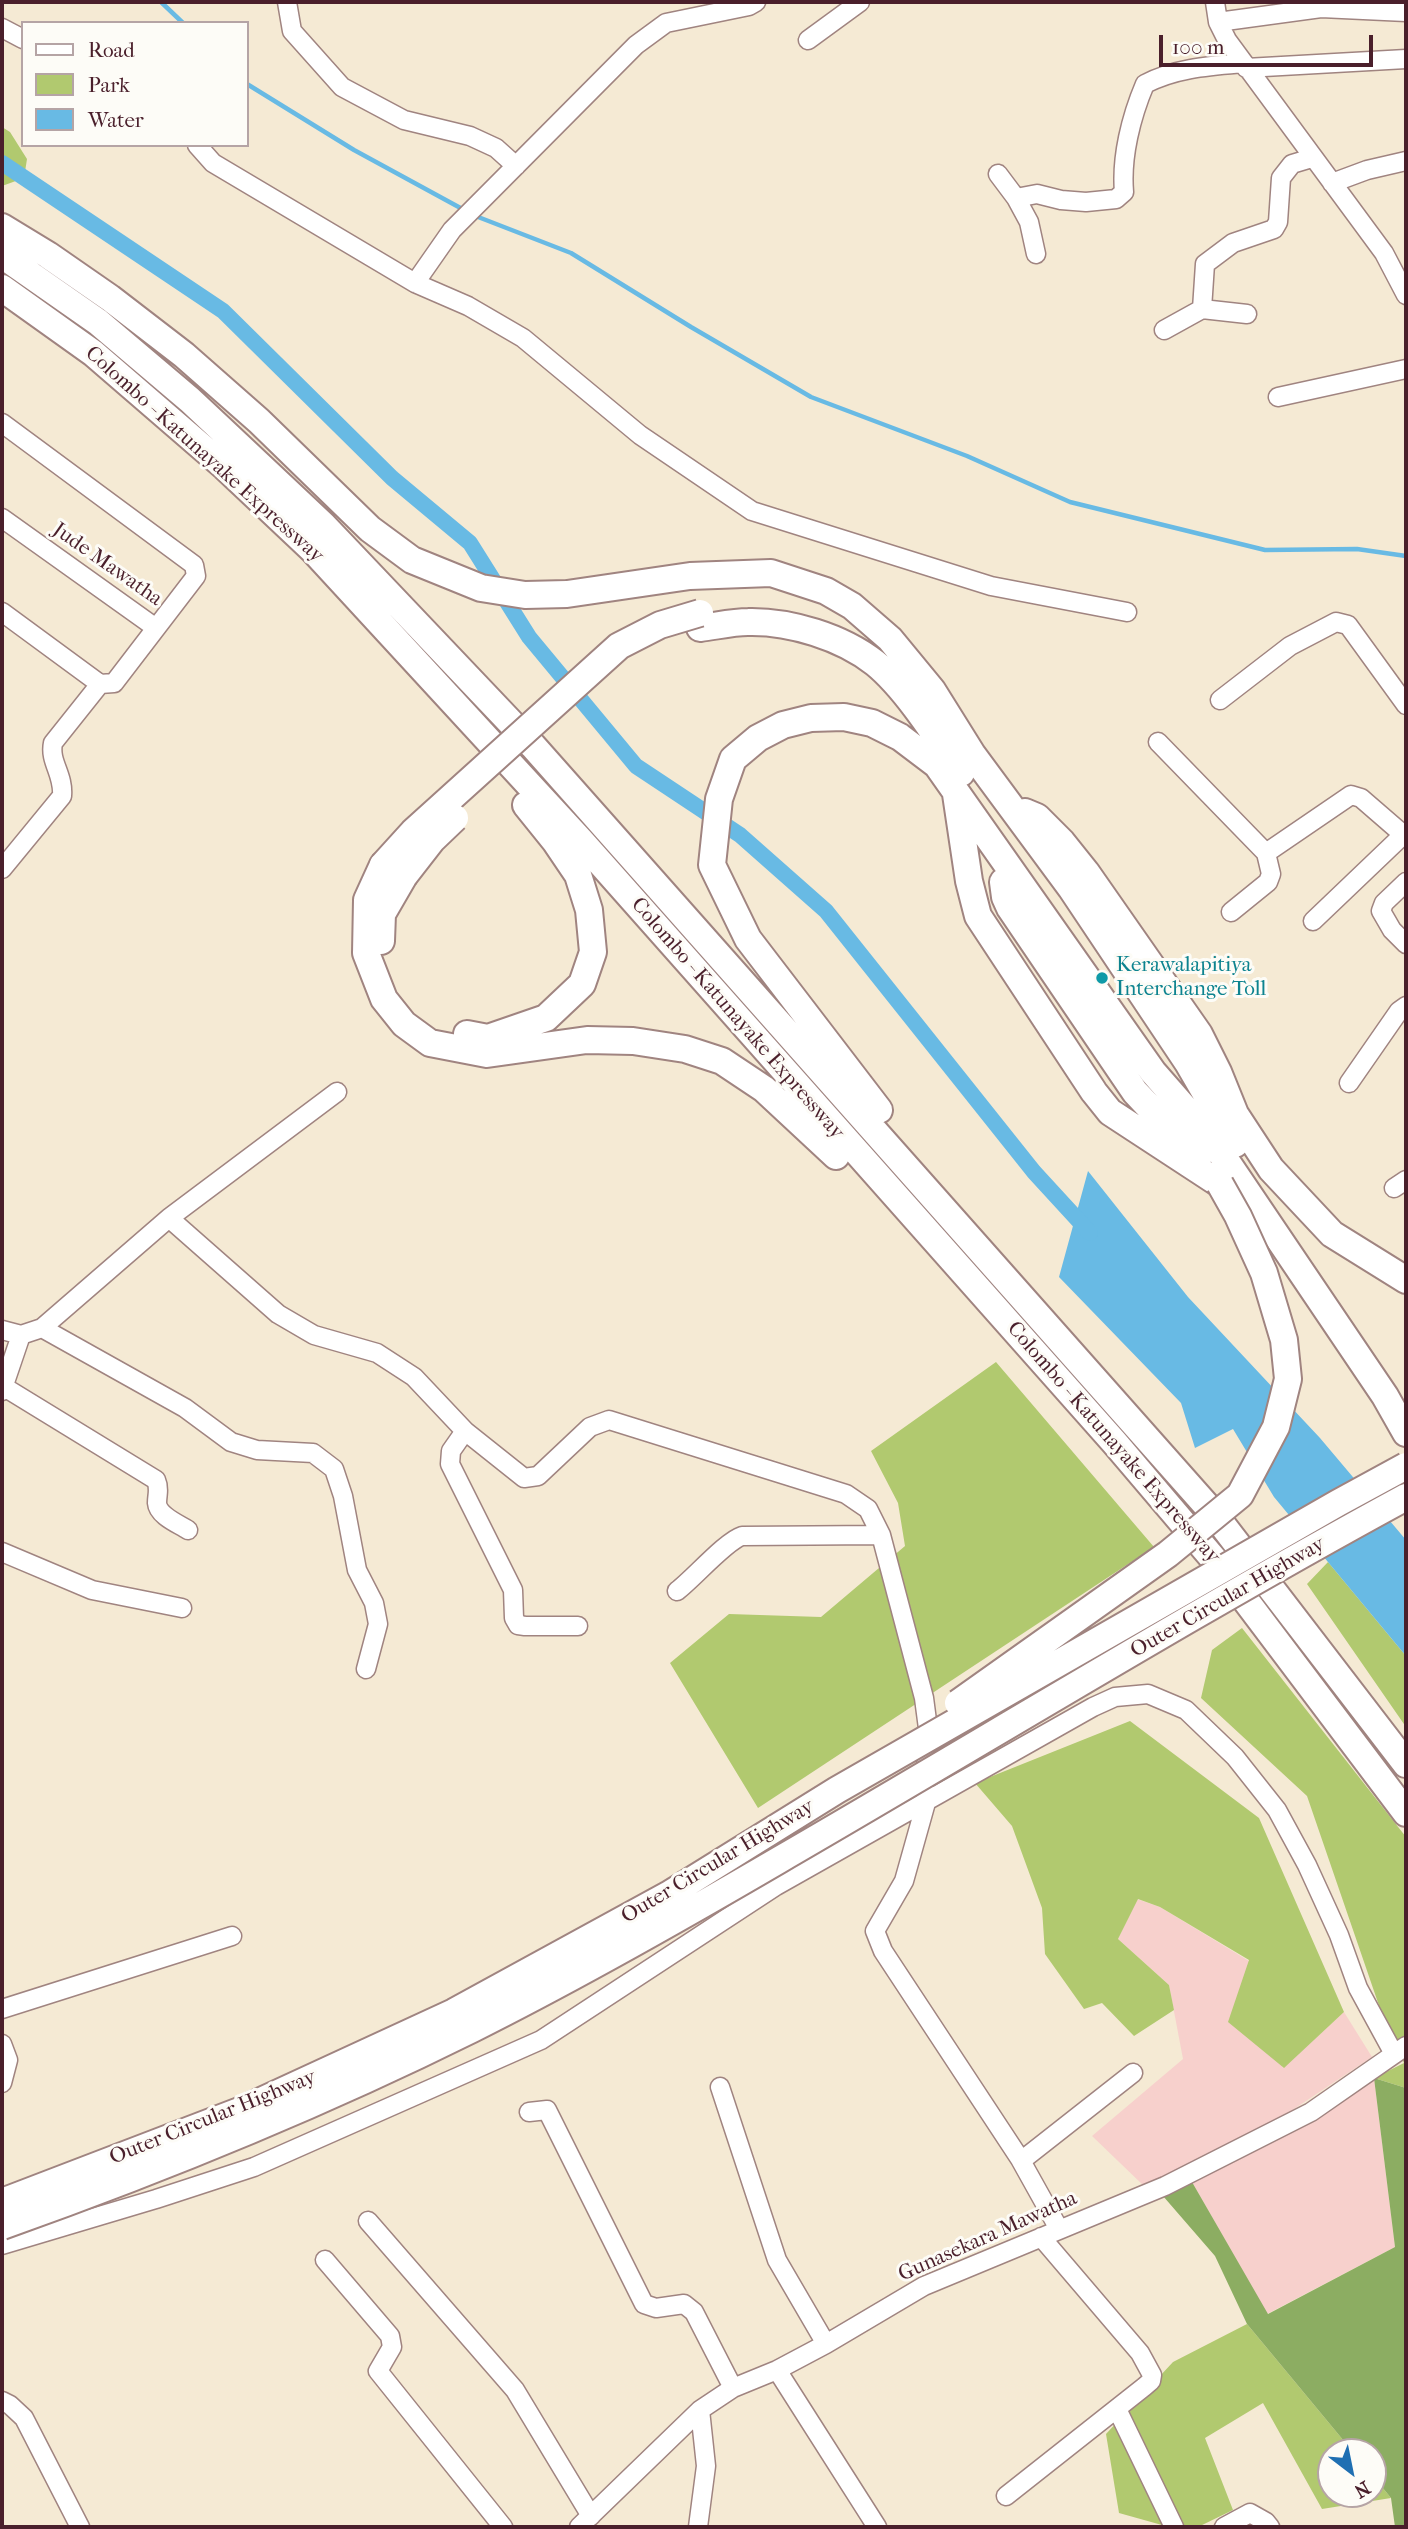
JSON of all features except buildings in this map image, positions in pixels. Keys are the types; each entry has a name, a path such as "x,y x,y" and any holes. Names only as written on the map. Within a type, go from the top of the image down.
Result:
{"highway":[{"path":"2,227 110,298 184,355 259,421 370,529 412,560 481,588 525,594 567,594 690,576 771,573 826,591 852,606 890,639 932,690 972,754 1071,888 1243,1140"},
{"name":"Colombo - Katunayake Expressway","path":"2,255 98,322 180,391 323,525 533,746 1214,1514 1406,1764"},
{"name":"Colombo - Katunayake Expressway","path":"2,288 93,353 225,467 313,550 581,841 827,1122 1036,1354 1222,1569 1406,1813"},
{"path":"313,550 555,841 578,875 589,910 593,952 582,984 547,1018 488,1038 438,1030 412,1014 397,993 381,952 382,914 393,870"},
{"path":"1036,1354 813,1133 764,1089 722,1061 685,1049 633,1041 587,1040 487,1054 430,1043 404,1024 384,999 366,953 367,900 393,870 413,832 619,646 660,625 700,621 774,607 813,618 848,634 878,653 910,681 1243,1140 1332,1234 1406,1280"},
{"path":"700,621 749,622 794,627 838,642 874,662 896,684 947,752 1209,1136 1385,1396 1406,1433"},
{"path":"1012,1284 748,939 712,865 719,799 733,760 758,738 783,725 811,718 844,717 900,737 937,765 1153,1072 1209,1136"},
{"path":"972,754 1067,832 1094,860 1208,1030 1243,1140"},
{"path":"995,784 1035,823 1074,874 1183,1034 1243,1140 1406,1400"},
{"path":"955,790 969,881 978,916 1094,1092 1110,1112 1220,1184"},
{"path":"986,834 1003,882 1004,897 1010,908 1135,1092 1220,1184"},
{"path":"986,834 991,887 999,915 1014,941 1126,1099 1171,1129"},
{"path":"986,834 980,890 1001,937 1116,1103 1220,1184"},
{"path":"837,1790 1168,1554 1240,1495 1276,1427 1288,1379 1284,1339 1264,1273 1220,1184 1003,882"},
{"name":"Outer Circular Highway","path":"2,2202 237,2112 454,2012 668,1895 837,1790 1406,1466"},
{"name":"Outer Circular Highway","path":"2,2226 117,2185 283,2118 473,2029 680,1917 1353,1526 1406,1499"}],"street":[{"path":"287,2 292,31 342,87 404,120 470,136 488,144 516,166"},
{"path":"415,283 452,230 636,45 666,23 749,6 756,2"},
{"path":"808,40 860,2"},
{"path":"1215,2 1218,22 1227,40 1384,253 1406,295"},
{"path":"1218,22 1321,8 1406,12"},
{"path":"2,29 21,39"},
{"path":"1016,198 1037,194 1086,202 1116,199 1124,192 1123,178 1133,112 1145,84 1162,75 1200,66 1406,59"},
{"path":"199,147 213,163 415,283 468,306 523,338 640,435 752,511 991,586 1127,612"},
{"path":"1202,309 1205,264 1233,243 1274,229 1278,222 1281,178 1292,164 1312,158"},
{"path":"1332,183 1367,170 1406,161"},
{"path":"998,174 1016,198 1029,222 1036,254"},
{"path":"1164,330 1202,309 1247,314"},
{"path":"1278,397 1406,369"},
{"path":"2,422 194,565 196,576 156,628"},
{"name":"Jude Mawatha","path":"2,518 156,628 114,683 100,684 53,743 51,752 63,783 62,796 2,869"},
{"path":"2,612 100,684"},
{"path":"1220,700 1290,646 1336,622 1348,625 1406,705"},
{"path":"1158,742 1266,853 1271,874 1268,882 1231,912"},
{"path":"1266,853 1351,795 1361,798 1405,836 1312,921"},
{"path":"1405,946 1381,911 1384,903 1406,882"},
{"path":"1349,1083 1399,1011 1406,1006"},
{"path":"2,1330 21,1335 42,1328 169,1219 337,1092"},
{"path":"169,1219 278,1314 314,1335 377,1353 414,1377 465,1431 524,1478 538,1476 590,1427 609,1420 846,1494 868,1509 881,1535 924,1698 929,1736 924,1787 927,1799 904,1881 875,1931 884,1951 1021,2161 1059,2229"},
{"path":"42,1328 185,1408 231,1442 257,1450 313,1453 334,1469 344,1496 357,1570 374,1603 378,1624 366,1669"},
{"path":"21,1335 3,1389 156,1480 160,1489 157,1503 160,1511 188,1530"},
{"path":"465,1431 451,1451 450,1464 513,1590 513,1618 517,1625 578,1626"},
{"path":"677,1591 697,1576 729,1544 742,1536 881,1535"},
{"path":"2,1552 92,1590 182,1608"},
{"path":"2,2245 156,2199 254,2166 541,2040 776,1886 927,1799 1115,1697 1148,1694 1186,1710 1235,1757 1277,1810 1307,1865 1373,2018 1400,2050"},
{"path":"2,2009 232,1936"},
{"path":"2,2043 8,2060 2,2083"},
{"name":"Gunasekara Mawatha","path":"585,2522 700,2410 733,2388 777,2370 826,2344 924,2286 1165,2186 1299,2118 1400,2050"},
{"path":"1021,2161 1133,2073"},
{"path":"720,2087 777,2260 826,2344"},
{"path":"529,2112 547,2110 644,2304 656,2308 684,2304 694,2312 733,2388"},
{"path":"368,2221 515,2390 585,2522"},
{"path":"1006,2496 1151,2381 1152,2375 1140,2353 1041,2237"},
{"path":"325,2260 390,2336 392,2347 378,2371 503,2527"},
{"path":"777,2370 877,2527"},
{"path":"2,2401 24,2418 80,2527"},
{"path":"1117,2409 1174,2527"},
{"path":"698,2527 706,2466 700,2410"},
{"path":"1224,2527 1250,2513 1270,2527"}],"shaded area":[{"path":"1137,1899 1160,1907 1249,1961 1283,2068 1344,2012 1372,2057 1291,2111 1145,2187 1092,2136 1183,2059 1169,1985 1118,1939"},
{"path":"1374,2078 1395,2247 1267,2314 1192,2182"}],"green space":[{"path":"2,127 10,132 27,159 24,178 2,186"},
{"path":"996,1362 1154,1547 758,1808 670,1663 729,1614 821,1617 905,1546 898,1503 871,1451"},
{"path":"1328,1562 1406,1656 1406,1727 1307,1584"},
{"path":"1242,1628 1406,1837 1406,2088 1374,2078 1404,2063 1386,2026 1307,1796 1201,1698 1212,1650"},
{"path":"1130,1721 1259,1818 1344,2012 1284,2068 1228,2022 1249,1960 1160,1907 1138,1899 1118,1939 1169,1985 1174,2010 1134,2036 1102,2003 1084,2009 1045,1954 1042,1908 1012,1826 975,1783"},
{"path":"1374,2078 1406,2088 1406,2527 1395,2527 1391,2498 1387,2493 1387,2438 1341,2438 1247,2324 1215,2256 1163,2196 1192,2182 1268,2314 1395,2247"},
{"path":"1247,2324 1341,2438 1317,2438 1317,2500 1263,2403 1205,2438 1233,2510 1198,2527 1169,2527 1119,2513 1106,2434 1173,2362"}],"water":[{"path":"1088,1171 1188,1297 1320,1438 1406,1540 1406,1656 1274,1497 1233,1429 1195,1448 1181,1403 1059,1277"}],"waterway":[{"path":"161,2 181,21"},
{"path":"248,85 354,150 466,211"},
{"path":"2,163 223,311 392,478 470,543 529,637 636,766 740,835 826,911 1034,1172 1090,1233"},
{"path":"473,215 571,253 811,397 967,456 1070,502 1265,550 1357,549 1406,556"}],"place":[{"name":"Kerawalapitiya Interchange Toll","path":"1102,978"}]}
